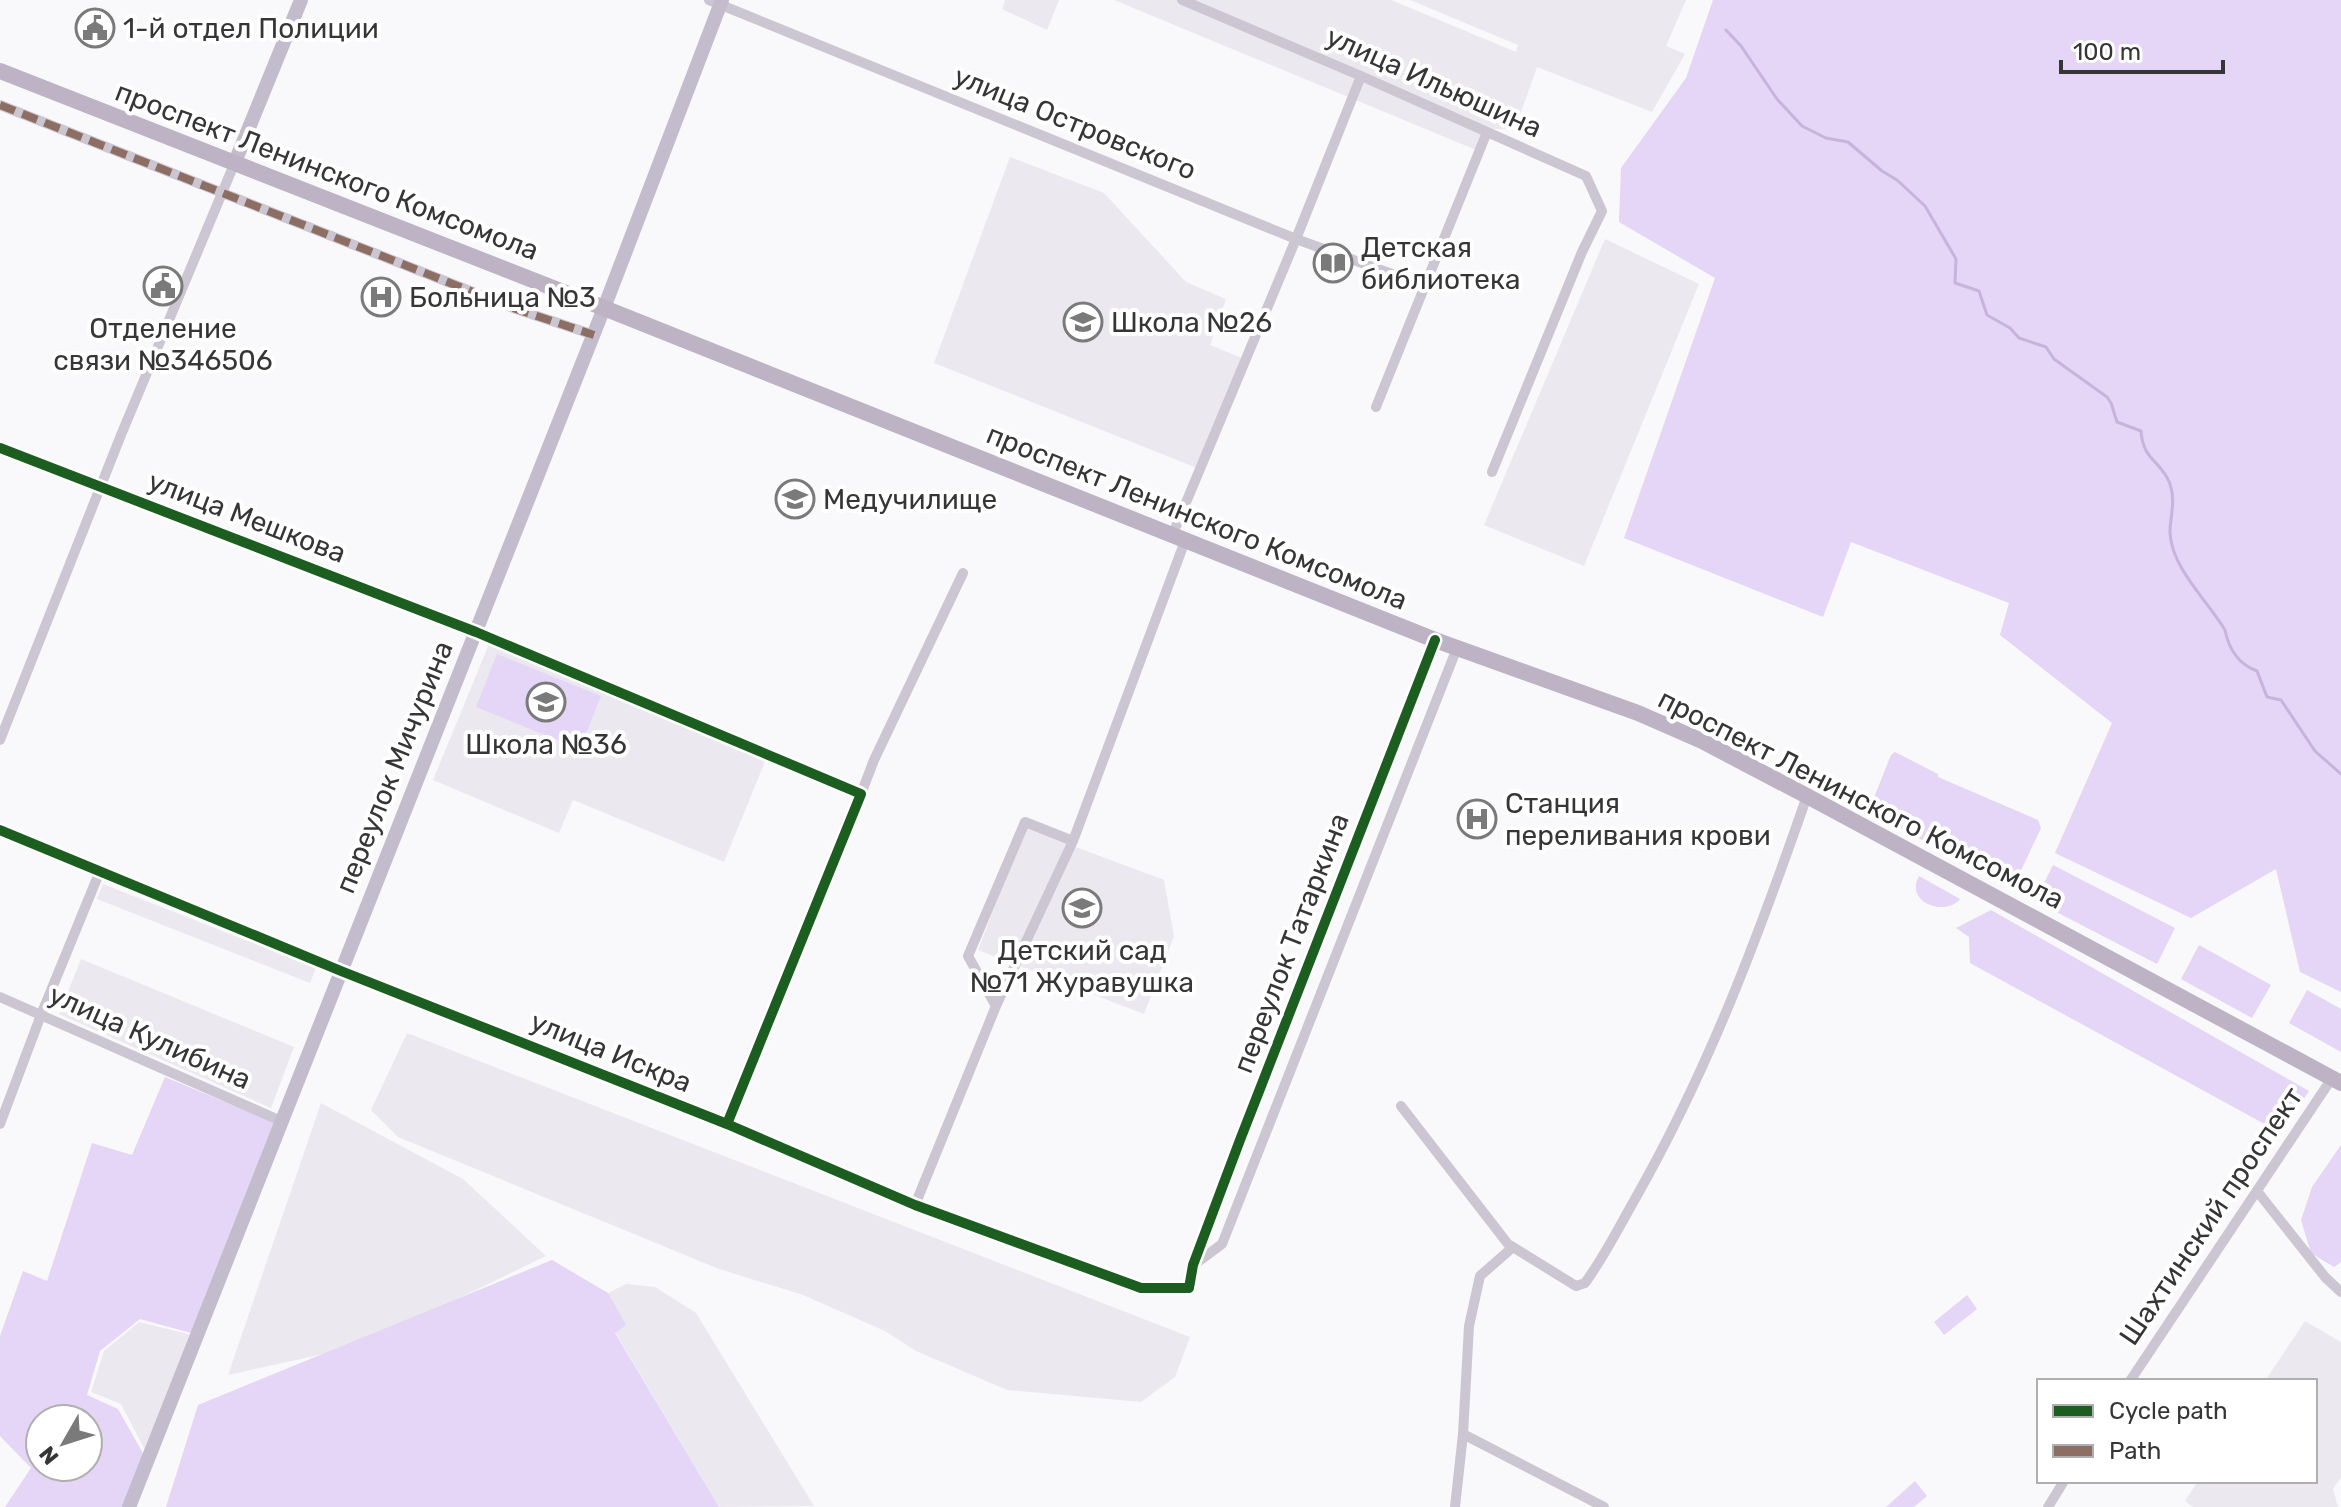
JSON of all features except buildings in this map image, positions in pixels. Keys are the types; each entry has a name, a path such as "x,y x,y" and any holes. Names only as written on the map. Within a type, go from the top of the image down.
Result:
{"main road":[{"path":"235,162 301,0"},
{"name":"переулок Мичурина","path":"129,1507 594,335 717,2"},
{"name":"проспект Ленинского Комсомола","path":"0,71 1435,640 1651,719 1702,741 2337,1080"}],"street":[{"name":"улица Ильюшина","path":"1182,0 1586,176 1602,211 1582,252 1492,472"},
{"name":"улица Островского","path":"717,2 1296,239 1425,286"},
{"path":"915,1205 996,1006 1073,841 1179,538 1361,76"},
{"path":"0,105 516,309 594,335"},
{"path":"1376,407 1487,132"},
{"path":"0,740 235,162"},
{"name":"улица Мешкова","path":"0,448 476,632 861,794"},
{"path":"727,1124 874,760 963,573"},
{"name":"переулок Татаркина","path":"1193,1265 1435,640"},
{"name":"переулок Татаркина","path":"1193,1265 1222,1244 1457,648"},
{"path":"1401,1106 1508,1244 1576,1286 1585,1283 1658,1158 1721,1030 1757,940 1807,796"},
{"path":"996,1006 968,956 1025,822 1073,841"},
{"name":"улица Искра","path":"0,830 341,971 727,1124 915,1205 1141,1288 1189,1288 1193,1265"},
{"path":"0,1124 100,871"},
{"name":"улица Кулибина","path":"0,997 281,1121"},
{"name":"Шахтинский проспект","path":"2131,1379 2257,1191 2337,1080"},
{"path":"2257,1191 2325,1277 2341,1292"},
{"path":"1455,1507 1469,1326 1480,1276 1513,1247"},
{"path":"1463,1434 1604,1507"},
{"path":"2048,1507 2063,1483"}],"shaded area":[{"path":"1005,0 1059,0 1047,30 1002,9"},
{"path":"1114,0 1391,0 1516,52 1518,45 1410,0 1686,0 1666,46 1685,54 1652,112 1537,67 1515,129 1488,129 1481,152"},
{"path":"1713,0 2341,0 2341,992 2300,972 2276,869 2191,918 2055,853 2112,723 2000,635 2009,603 1851,542 1823,617 1624,538 1715,278 1619,222 1621,168 1686,78"},
{"name":"Школа №26","path":"1010,157 1104,193 1186,282 1226,299 1210,345 1242,358 1197,468 934,363"},
{"path":"1605,239 1699,284 1584,566 1484,525"},
{"name":"Школа №36","path":"489,644 766,759 724,862 573,800 559,833 433,780"},
{"path":"497,654 601,696 580,749 476,707"},
{"path":"1895,752 1938,774 1938,777 2038,820 2041,828 2016,881 2009,885 1998,882 1873,813 1871,805 1891,755"},
{"name":"Детский сад №71 Журавушка","path":"1025,828 1164,880 1174,936 1144,1014 978,950"},
{"path":"2053,865 2175,928 2157,964 2035,901"},
{"path":"1919,876 1960,899 1946,907 1929,904 1917,894"},
{"path":"103,884 316,968 310,983 97,899"},
{"path":"1991,910 2309,1091 2281,1133 1970,963 1969,937 1956,928"},
{"path":"2199,945 2271,985 2252,1018 2181,979"},
{"path":"81,959 294,1047 271,1108 59,1014"},
{"path":"2307,990 2341,1009 2341,1052 2289,1023"},
{"path":"407,1033 1190,1337 1175,1377 1141,1402 1007,1390 916,1351 885,1331 803,1295 719,1269 398,1137 371,1110"},
{"path":"165,1077 276,1123 191,1333 140,1319 100,1351 87,1395 118,1409 144,1455 125,1507 5,1507 24,1478 24,1483 104,1483 104,1403 24,1403 24,1461 0,1436 0,1336 23,1271 47,1281 92,1143 132,1155"},
{"path":"321,1103 463,1179 546,1256 360,1346 228,1375"},
{"path":"2341,1145 2341,1262 2334,1267 2311,1253 2301,1220 2312,1187"},
{"path":"552,1260 608,1293 626,1325 615,1333 719,1507 166,1507 198,1405"},
{"path":"626,1284 655,1287 696,1313 814,1506 719,1507 615,1332 608,1293"},
{"path":"1967,1295 1977,1309 1944,1335 1934,1322"},
{"path":"2305,1321 2341,1342 2341,1477 2333,1489 2338,1507 2193,1507 2185,1501 2197,1483 2317,1483 2317,1379 2266,1379"},
{"path":"139,1322 192,1335 146,1452 121,1404 91,1392 104,1351"},
{"path":"1915,1481 1927,1496 1914,1507 1886,1507"}],"waterway":[{"path":"1726,30 1741,46 1777,99 1802,126 1826,138 1848,142 1925,206 1956,259 1955,283 1979,291 1987,315 2010,328 2019,338 2046,347 2054,359 2107,397 2117,422 2141,431 2145,449 2166,476 2172,490 2170,533 2172,546 2184,572 2225,630 2235,655 2257,671 2267,697 2281,700 2315,751 2341,774"}],"marked path":[{"path":"0,105 516,309 594,335"}],"cycle path":[{"path":"0,448 476,632 861,794 727,1124"},
{"path":"0,830 341,971 727,1124 915,1205 1141,1288 1189,1288 1193,1265 1240,1140 1435,640"}],"place":[{"name":"1-й отдел Полиции","path":"95,28"},
{"name":"Детская библиотека","path":"1333,263"},
{"name":"Отделение связи №346506","path":"163,286"},
{"name":"Больница №3","path":"381,297"},
{"name":"Школа №26","path":"1083,322"},
{"name":"Медучилище","path":"795,499"},
{"name":"Школа №36","path":"546,702"},
{"name":"Станция переливания крови","path":"1477,819"},
{"name":"Детский сад №71 Журавушка","path":"1082,908"}]}
